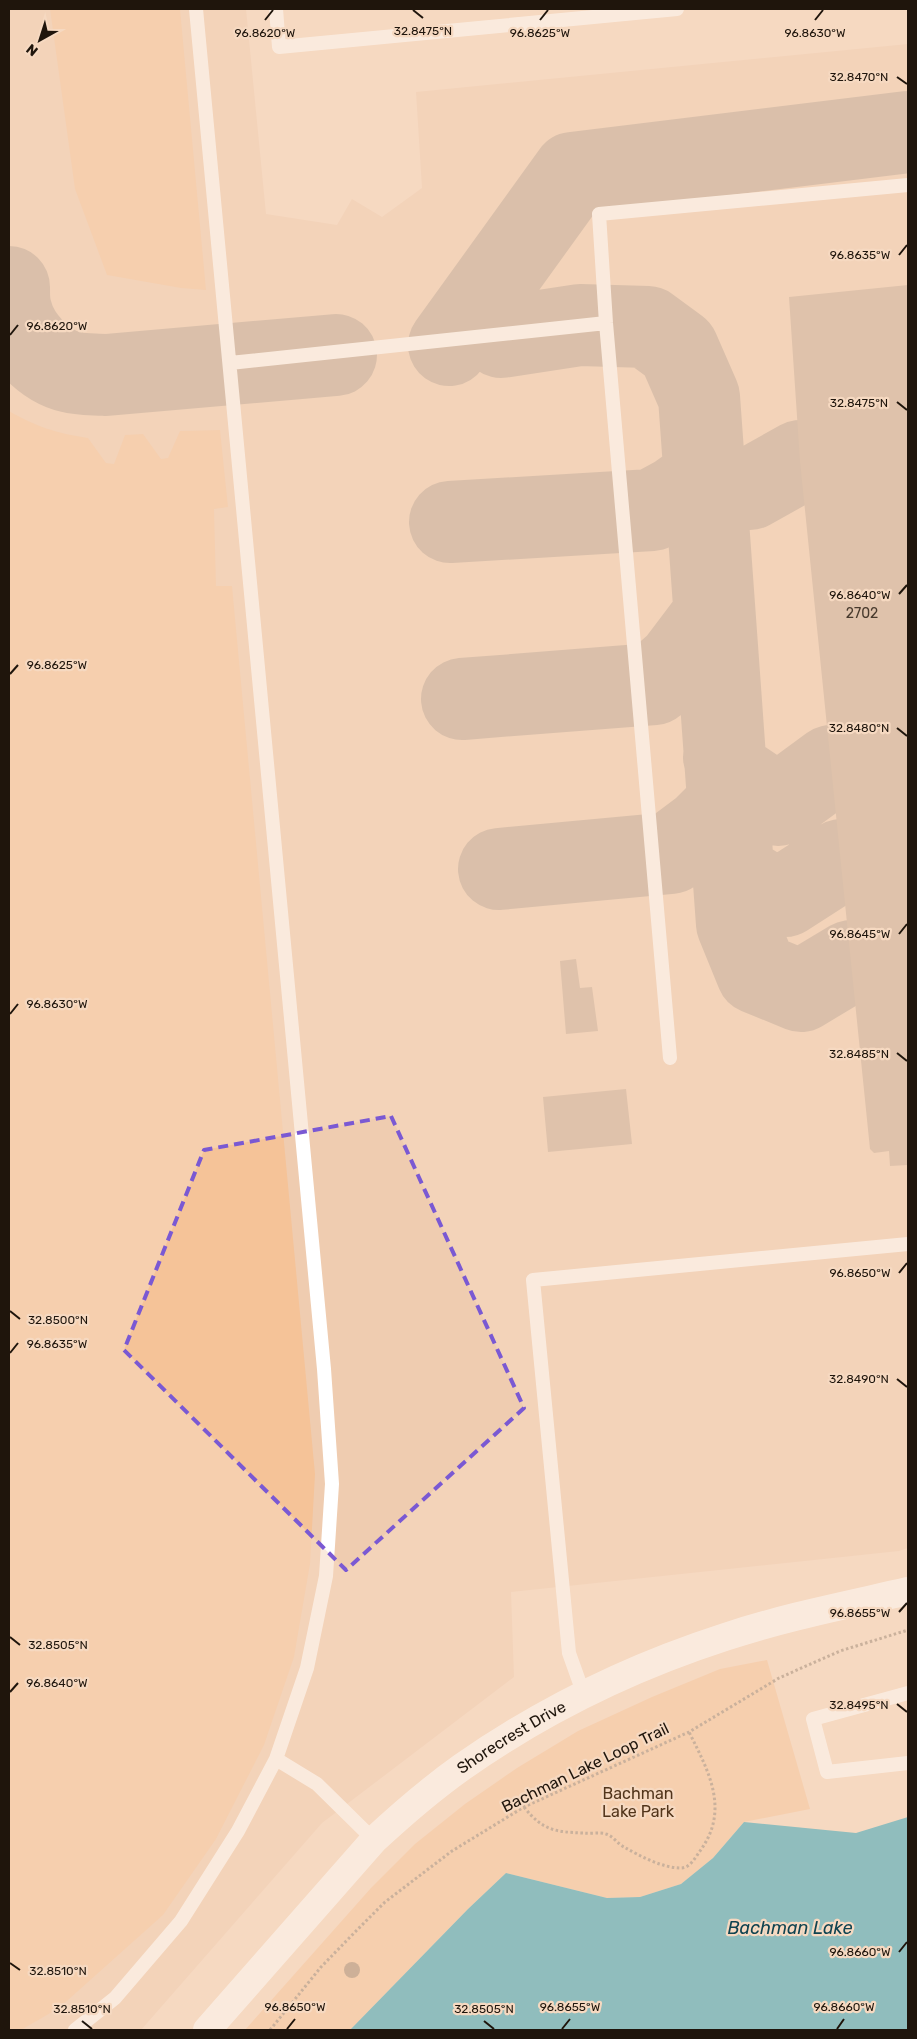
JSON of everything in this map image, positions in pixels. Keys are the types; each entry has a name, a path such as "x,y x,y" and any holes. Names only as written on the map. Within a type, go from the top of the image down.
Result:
{"street":[{"name":"Shorecrest Drive","path":"207,2030 374,1840 460,1768 519,1730 584,1695 644,1667 725,1637 809,1614 908,1591"}],"lane":[{"path":"75,2030 115,1998 180,1921 238,1830 276,1759 309,1659 326,1576 332,1484 323,1359 196,9"},
{"path":"276,9 279,47 677,9"},
{"path":"670,1058 598,214 908,185"},
{"path":"230,363 606,323"},
{"path":"584,1695 569,1652 533,1280 908,1244"},
{"path":"908,1693 813,1719 827,1772 908,1763"},
{"path":"276,1759 317,1784 374,1840"}],"path":[{"name":"Bachman Lake Loop Trail","path":"270,2030 321,1968 386,1902 452,1851 524,1807 689,1732 779,1678 840,1651 908,1630"},
{"path":"524,1807 535,1821 551,1829 607,1834 624,1847 655,1862 682,1868 688,1866 704,1846 714,1827 716,1807 714,1793 705,1764 689,1732"}],"highlighted area":[{"path":"391,1116 524,1408 346,1570 124,1350 204,1150"}],"shaded area":[{"path":"9,9 246,9 266,214 337,225 352,199 382,217 422,188 416,92 908,44 908,1548 899,1551 511,1592 514,1677 322,1823 141,2030 9,2030"}],"green space":[{"path":"50,9 180,9 206,290 181,288 107,275 75,189"},
{"path":"9,411 47,429 88,438 106,463 114,464 125,435 143,434 161,459 168,458 180,431 220,430 228,507 214,509 216,586 232,586 315,1474 310,1564 294,1657 264,1745 216,1839 163,1915 59,2008 21,2030 9,2030"},
{"name":"Bachman Lake Park","path":"767,1660 810,1809 744,1822 713,1858 681,1884 640,1897 607,1898 506,1873 468,1909 350,2030 245,2030 371,1888 415,1844 465,1804 517,1768 578,1731 652,1697 720,1669"}],"water":[{"name":"Bachman Lake","path":"908,1817 908,2030 350,2030 468,1909 506,1873 607,1898 640,1897 681,1884 713,1858 744,1822 856,1833"}],"building":[{"path":"908,285 908,1165 890,1166 889,1151 874,1153 870,1149 800,461 789,297"},
{"path":"576,959 580,988 592,987 598,1031 566,1034 560,961"},
{"path":"626,1089 632,1144 548,1152 543,1097"}],"taxiway":[{"path":"449,345 573,173 908,132"},
{"path":"9,287 9,301 14,320 26,340 33,349 51,364 75,373 106,375 336,355"},
{"path":"501,337 580,325 648,327 678,349 699,397 737,924 757,973 801,991 851,961"},
{"path":"450,522 652,510 676,497 704,477 715,489 750,489 800,461"},
{"path":"462,699 654,684 677,664 714,615"},
{"path":"724,757 732,774 778,805 831,766"},
{"path":"499,869 671,853 703,829 728,804"},
{"path":"733,873 762,891 785,896 841,860"}]}
